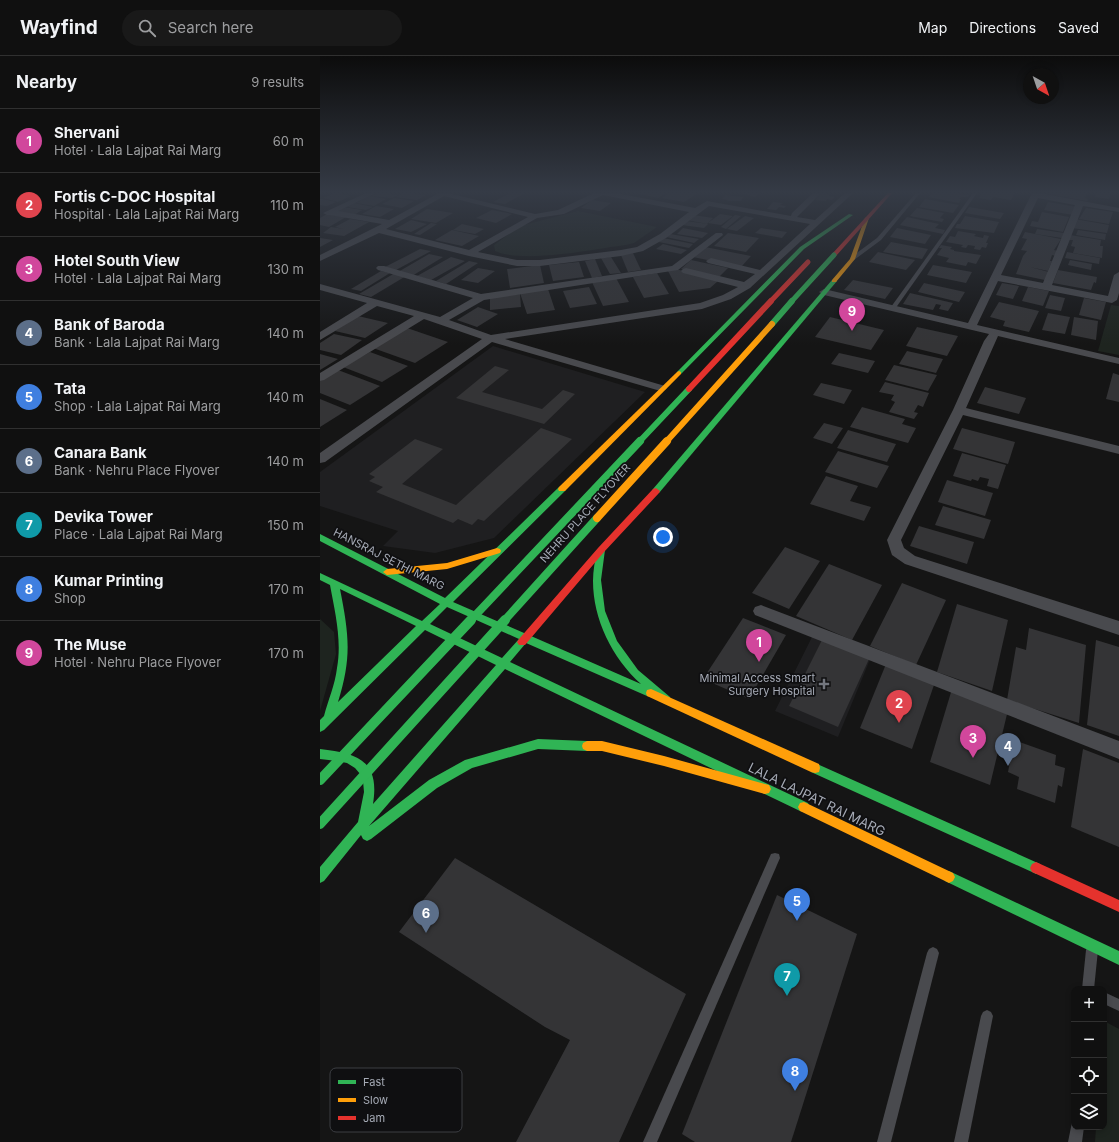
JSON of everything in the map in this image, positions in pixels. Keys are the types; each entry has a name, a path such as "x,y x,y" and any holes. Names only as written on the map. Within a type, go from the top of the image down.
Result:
{"main road":[{"path":"627,500 612,501 600,498 588,490 582,478 586,466 661,388 802,248 808,244"},
{"path":"822,247 825,244"},
{"name":"NEHRU PLACE FLYOVER","path":"320,824 844,244"},
{"path":"352,836 602,550 659,488 852,259 858,244"},
{"name":"NEHRU PLACE FLYOVER","path":"320,780 812,258"},
{"path":"320,727 592,460"},
{"path":"638,498 659,488"},
{"name":"HANSRAJ SETHI MARG","path":"320,537 446,603 525,639"},
{"path":"387,572 448,566 500,550"},
{"path":"602,550 597,580 600,611 613,643 635,673 666,700"},
{"path":"320,576 423,626"},
{"path":"328,719 340,679 344,654 343,633 334,583"},
{"name":"LALA LAJPAT RAI MARG","path":"423,626 1119,958"},
{"path":"525,639 666,700 1119,906"},
{"path":"329,866 433,784 470,764 538,744 602,746 664,761 765,789"},
{"path":"320,754 346,756 356,762 365,770 369,781 371,794 368,808 362,822 320,877"}],"street":[{"path":"320,258 350,244"},
{"path":"432,244 517,263 532,263 564,261 621,253 640,249 650,244"},
{"path":"469,253 486,244"},
{"path":"441,321 480,297 675,268 707,244"},
{"path":"320,459 490,338 702,306 727,297 747,286 794,244"},
{"path":"971,327 1011,244"},
{"path":"1046,287 1064,244"},
{"path":"712,261 762,273"},
{"path":"380,268 480,297"},
{"path":"686,271 747,286"},
{"path":"995,277 1116,301 1119,275"},
{"path":"320,287 423,315 490,338 661,388"},
{"path":"824,292 1119,361"},
{"path":"320,337 376,302"},
{"path":"320,378 423,315"},
{"path":"995,332 989,341 959,410 894,540 897,551 910,560 1119,628"},
{"path":"959,410 1119,450"},
{"path":"761,611 1119,750"}],"lane":[{"path":"852,259 873,244"},
{"path":"893,308 939,244"},
{"path":"650,1142 775,858"},
{"path":"1088,986 1092,945"},
{"path":"884,1142 933,954"},
{"path":"1107,1000 1119,1006"},
{"path":"961,1142 987,1016"},
{"path":"1075,1142 1076,1130"}],"shaded area":[{"path":"496,244 631,244 540,256 507,255 495,251 494,245"},
{"path":"1111,305 1119,306 1119,355 1098,351"},
{"path":"493,346 645,392 494,538 435,553 383,546 398,531 320,506 320,472"},
{"path":"320,619 334,632 336,654 320,711"},
{"name":"Minimal Access Smart Surgery Hospital","path":"813,635 871,657 838,737 775,711"},
{"path":"1107,1023 1119,1029 1119,1142 1095,1142 1096,1130 1107,1130"}],"building":[{"path":"320,244 326,244 320,247"},
{"path":"452,244 466,244 462,246"},
{"path":"663,244 687,250 681,254 656,249"},
{"path":"667,244 693,244 689,248"},
{"path":"716,244 754,244 746,252 714,246"},
{"path":"890,244 900,244 928,249 922,259 883,252"},
{"path":"956,244 988,244 986,248 982,247 980,250 974,249 975,246 968,245 966,248 961,247 963,245"},
{"path":"1024,244 1058,244 1054,250 1058,251 1056,256 1052,255 1050,261 1052,261 1048,271 1030,267 1049,272 1045,280 1016,274 1023,256 1027,251 1021,250"},
{"path":"1072,244 1100,244 1100,246 1103,246 1102,258 1073,253 1075,247 1071,246"},
{"path":"941,245 952,247 950,249 954,251 981,255 976,264 968,262 966,266 946,262 949,258 937,255 942,248 939,248"},
{"path":"705,247 751,256 741,267 693,257"},
{"path":"420,249 431,251 396,270 385,267"},
{"path":"878,252 915,260 906,270 869,262"},
{"path":"1067,252 1100,258 1099,264 1065,258"},
{"path":"633,253 641,270 628,272 621,255"},
{"path":"429,254 443,257 412,276 398,272"},
{"path":"451,257 465,261 431,280 417,276"},
{"path":"611,257 621,273 610,274 601,258"},
{"path":"595,259 602,276 592,278 585,261"},
{"path":"691,260 728,268 719,277 681,269"},
{"path":"1070,260 1092,264 1091,270 1068,265"},
{"path":"469,261 478,263 446,284 436,281"},
{"path":"579,262 584,277 553,281 549,265"},
{"path":"540,265 544,283 510,288 507,269"},
{"path":"933,265 972,272 966,283 927,275"},
{"path":"478,268 495,271 478,283 461,280"},
{"path":"676,269 718,281 710,288 679,292 668,271"},
{"path":"1058,270 1097,277 1096,283 1094,282 1091,290 1053,283"},
{"path":"381,271 390,273 361,291 351,289"},
{"path":"395,273 406,276 371,297 359,294"},
{"path":"657,273 669,294 644,298 633,277"},
{"path":"616,278 629,302 603,306 592,282"},
{"path":"853,280 893,288 885,299 844,290"},
{"path":"924,283 965,292 959,302 918,292"},
{"path":"1002,283 1019,286 1013,299 996,295"},
{"path":"589,287 597,304 570,308 563,291"},
{"path":"1028,287 1049,291 1043,306 1022,301"},
{"path":"548,289 555,310 527,314 520,293"},
{"path":"910,293 953,303 948,311 939,309 941,305 936,304 933,310 903,304"},
{"path":"520,294 521,307 490,310 490,297"},
{"path":"1050,295 1065,298 1061,311 1045,308"},
{"path":"1084,298 1106,302 1101,320 1079,315"},
{"path":"999,302 1039,311 1029,332 1003,326 1005,321 990,317"},
{"path":"478,307 498,314 477,327 457,320"},
{"path":"1048,313 1070,317 1065,334 1042,330"},
{"path":"358,316 388,323 365,338 335,331"},
{"path":"830,317 884,330 871,350 815,337"},
{"path":"1074,317 1098,321 1096,340 1071,335"},
{"path":"917,327 958,336 947,356 906,346"},
{"path":"407,328 448,342 415,363 373,348"},
{"path":"334,334 362,340 341,355 320,350 320,343"},
{"path":"907,351 943,359 936,373 899,364"},
{"path":"370,352 408,366 382,382 343,367"},
{"path":"839,353 875,361 868,373 831,364"},
{"path":"320,354 338,359 320,370"},
{"path":"894,365 937,375 928,391 885,380"},
{"path":"495,366 509,370 482,392 542,409 563,390 575,394 544,424 456,398"},
{"path":"338,370 380,386 350,405 320,393 320,380"},
{"path":"1113,373 1119,375 1119,402 1106,399"},
{"path":"885,382 929,393 923,407 918,405 914,412 918,413 914,419 889,412 895,402 891,400 894,395 879,392"},
{"path":"821,383 852,390 844,404 813,395"},
{"path":"985,387 1026,398 1019,414 977,403"},
{"path":"320,399 347,410 320,427"},
{"path":"862,407 905,419 902,424 916,428 908,443 850,427"},
{"path":"824,423 843,428 832,444 813,438"},
{"path":"541,428 572,439 484,521 478,519 472,525 458,519 453,523 376,492 383,487 369,481 375,477 369,474 415,439 443,449 402,484 456,505"},
{"path":"962,428 1015,442 1008,464 953,449"},
{"path":"848,430 896,444 887,462 837,448"},
{"path":"838,451 889,466 877,488 825,472"},
{"path":"962,453 1006,465 998,489 987,486 989,479 980,477 978,481 972,479 971,481 953,476"},
{"path":"826,476 858,486 850,501 871,507 864,521 810,504"},
{"path":"947,480 993,493 985,516 938,502"},
{"path":"943,506 991,520 984,539 935,525"},
{"path":"919,526 974,542 967,564 910,546"},
{"path":"785,547 820,561 789,609 752,593"},
{"path":"829,564 882,585 852,640 796,616"},
{"path":"902,583 946,600 916,665 870,646"},
{"path":"957,604 1008,620 992,691 937,672"},
{"path":"743,618 786,635 749,699 703,679"},
{"path":"1029,628 1086,645 1079,723 1007,700 1016,647 1026,650"},
{"name":"Minimal Access Smart Surgery Hospital","path":"822,640 869,659 838,727 789,706"},
{"path":"1096,640 1119,647 1119,736 1087,725"},
{"path":"886,664 935,682 912,749 860,728"},
{"path":"952,689 1008,710 990,785 930,762"},
{"path":"1014,740 1056,755 1055,765 1065,768 1062,787 1058,785 1055,803 1017,789 1019,777 1008,772"},
{"path":"1083,749 1119,763 1119,847 1071,827"},
{"path":"455,858 686,994 619,1142 516,1142 570,1040 545,1027 399,932"},
{"path":"777,895 857,934 791,1142 695,1142 682,1134"}],"traffic: fast":[{"path":"679,373 802,248 808,244"},
{"path":"772,324 834,255"},
{"path":"656,491 834,281"},
{"path":"320,780 689,389"},
{"path":"320,727 562,489"},
{"path":"320,824 597,518"},
{"path":"320,537 446,603 651,693"},
{"path":"601,550 597,580 600,611 613,643 635,673 666,700"},
{"path":"320,576 804,807"},
{"path":"329,716 341,676 344,652 342,622 334,583"},
{"path":"320,877 352,837 522,642"},
{"path":"367,835 433,784 469,764 538,744 587,746"},
{"path":"320,754 350,759 359,764 366,772 370,792 363,821"},
{"path":"815,768 1036,868"},
{"path":"949,877 1119,958"}],"traffic: slow":[{"path":"834,281 852,259 858,244"},
{"path":"597,518 772,324"},
{"path":"562,489 679,373"},
{"path":"387,572 447,566 497,551"},
{"path":"651,693 815,768"},
{"path":"587,746 602,746 664,761 765,789"},
{"path":"804,807 949,877"}],"traffic: jam":[{"path":"834,255 844,244"},
{"path":"689,389 808,262"},
{"path":"522,642 601,550 656,491"},
{"path":"1036,868 1119,906"}],"place":[{"name":"The Muse","path":"852,331"},
{"name":"Shervani","path":"759,662"},
{"name":"Minimal Access Smart Surgery Hospital","path":"824,684"},
{"name":"Fortis C-DOC Hospital","path":"899,723"},
{"name":"Hotel South View","path":"973,758"},
{"name":"Bank of Baroda","path":"1008,766"},
{"name":"Tata","path":"797,921"},
{"name":"Canara Bank","path":"426,933"},
{"name":"Devika Tower","path":"787,996"},
{"name":"Kumar Printing","path":"795,1091"}]}
